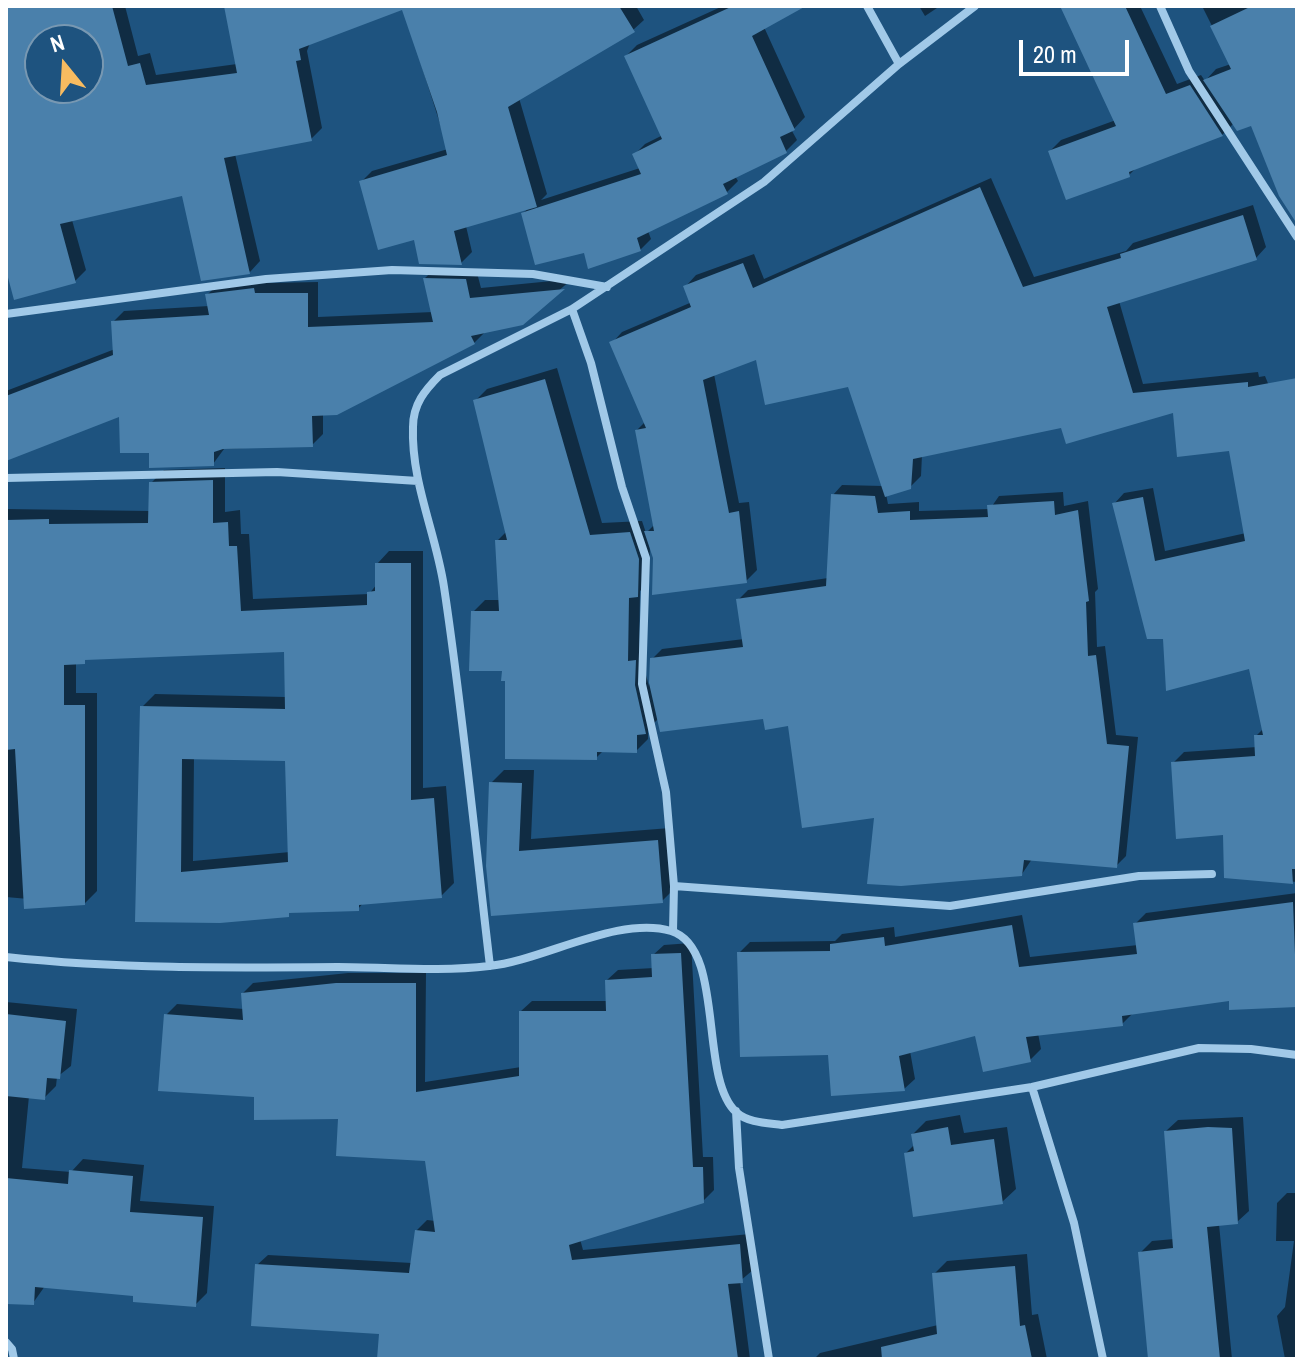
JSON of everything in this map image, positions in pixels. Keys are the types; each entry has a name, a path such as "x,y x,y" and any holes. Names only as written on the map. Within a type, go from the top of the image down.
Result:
{"street":[{"path":"867,6 899,64"},
{"path":"490,966 444,584 418,481 413,426 425,389 440,375 572,309 764,182 899,64 975,6"},
{"path":"1160,6 1189,71 1297,237"},
{"path":"6,314 266,279 392,270 533,274 607,287"},
{"path":"572,309 591,363 622,487 646,558 642,684 666,792 674,886 673,931"},
{"path":"6,478 277,472 418,481"},
{"path":"674,886 950,906 1139,876 1212,874"},
{"path":"6,957 173,969 490,966 628,930 673,931 685,938 698,961 706,990 720,1083 736,1111 739,1168 769,1359"},
{"path":"736,1111 762,1123 782,1125 1032,1087 1199,1048 1251,1049 1297,1055"},
{"path":"1032,1087 1074,1223 1103,1359"},
{"path":"6,1342 12,1349 14,1359"}],"building":[{"path":"6,6 112,6 128,66 140,63 146,85 237,73 224,6 619,6 635,32 508,107 537,207 454,231 462,265 419,264 414,240 378,250 359,181 447,155 437,112 402,10 299,49 301,60 296,61 312,141 224,158 250,274 201,281 182,196 60,224 76,283 14,300 6,270"},
{"path":"733,6 806,6 752,36 795,130 780,137 787,153 723,184 728,194 637,238 641,251 588,269 584,253 535,265 521,213 641,174 632,154 662,139 624,56"},
{"path":"1060,6 1125,6 1166,94 1190,85 1223,136 1129,172 1130,177 1066,200 1048,151 1116,126"},
{"path":"1252,6 1297,6 1297,224 1279,196 1251,126 1237,131 1203,80 1231,69 1210,26"},
{"path":"980,187 1023,287 1121,258 1120,254 1243,215 1257,260 1107,307 1133,393 1248,382 1248,387 1297,378 1297,869 1292,869 1293,884 1224,878 1223,835 1176,839 1171,762 1255,756 1254,735 1263,735 1249,669 1166,691 1163,639 1147,639 1112,503 1143,497 1155,561 1245,541 1229,451 1177,457 1173,413 1066,444 1061,428 913,459 911,489 885,497 848,387 765,405 756,360 703,380 729,513 739,511 747,583 652,595 653,558 644,531 654,531 635,430 646,428 609,342 691,307 683,286 743,263 753,288"},
{"path":"423,278 466,279 470,298 565,289 523,325 471,336 475,344 337,415 312,416 313,447 223,449 214,452 214,466 149,468 149,453 120,453 119,417 6,461 6,396 113,355 111,321 209,315 205,294 254,288 255,293 308,293 308,327 433,322"},
{"path":"545,379 590,535 630,532 639,559 638,597 629,598 628,661 636,660 635,685 646,734 637,735 637,753 597,752 597,760 505,759 505,681 501,681 502,671 469,671 471,611 499,611 495,540 507,540 473,400"},
{"path":"213,480 213,523 228,522 229,546 237,546 241,611 367,605 367,592 375,591 375,563 411,563 411,800 434,798 442,898 359,905 359,911 289,913 289,917 220,923 135,922 140,706 285,709 284,652 85,660 85,664 64,665 64,705 85,705 85,905 24,909 15,749 6,750 6,520 49,519 49,524 148,523 149,482","holes":["182,759 285,761 288,862 181,872"]},
{"path":"831,494 875,496 878,513 910,511 910,520 988,517 987,505 1054,501 1055,515 1078,510 1089,601 1086,602 1088,656 1096,655 1107,744 1129,746 1117,868 1024,860 1022,876 901,886 867,884 874,818 802,828 788,726 765,730 763,719 660,732 649,683 650,658 743,647 736,599 826,586"},
{"path":"489,782 522,783 519,851 658,840 663,903 491,916 486,866"},
{"path":"1293,902 1297,1007 1229,1010 1229,1001 1122,1016 1123,1026 1026,1037 1031,1062 983,1072 975,1036 899,1056 905,1091 831,1096 828,1055 740,1057 737,952 830,951 830,944 884,937 885,946 1012,925 1019,967 1137,954 1133,923"},
{"path":"681,953 693,1167 703,1167 704,1203 569,1245 572,1260 740,1244 743,1283 728,1284 738,1359 377,1359 379,1334 251,1326 255,1264 409,1273 415,1230 435,1232 425,1161 336,1156 338,1119 254,1120 254,1097 158,1091 164,1014 243,1020 241,993 336,983 416,983 416,1092 519,1076 519,1011 606,1011 605,980 652,977 651,954"},
{"path":"6,1014 66,1021 60,1079 47,1078 45,1100 6,1096"},
{"path":"948,1127 951,1145 994,1139 1003,1204 913,1217 904,1153 914,1151 911,1134"},
{"path":"1232,1128 1238,1224 1207,1227 1220,1359 1148,1359 1138,1252 1173,1248 1164,1131"},
{"path":"69,1170 133,1176 130,1212 203,1217 196,1307 133,1302 133,1296 35,1287 34,1305 6,1304 6,1178 68,1184"},
{"path":"1015,1266 1020,1326 1025,1325 1032,1359 882,1359 881,1347 937,1334 932,1273"}]}
